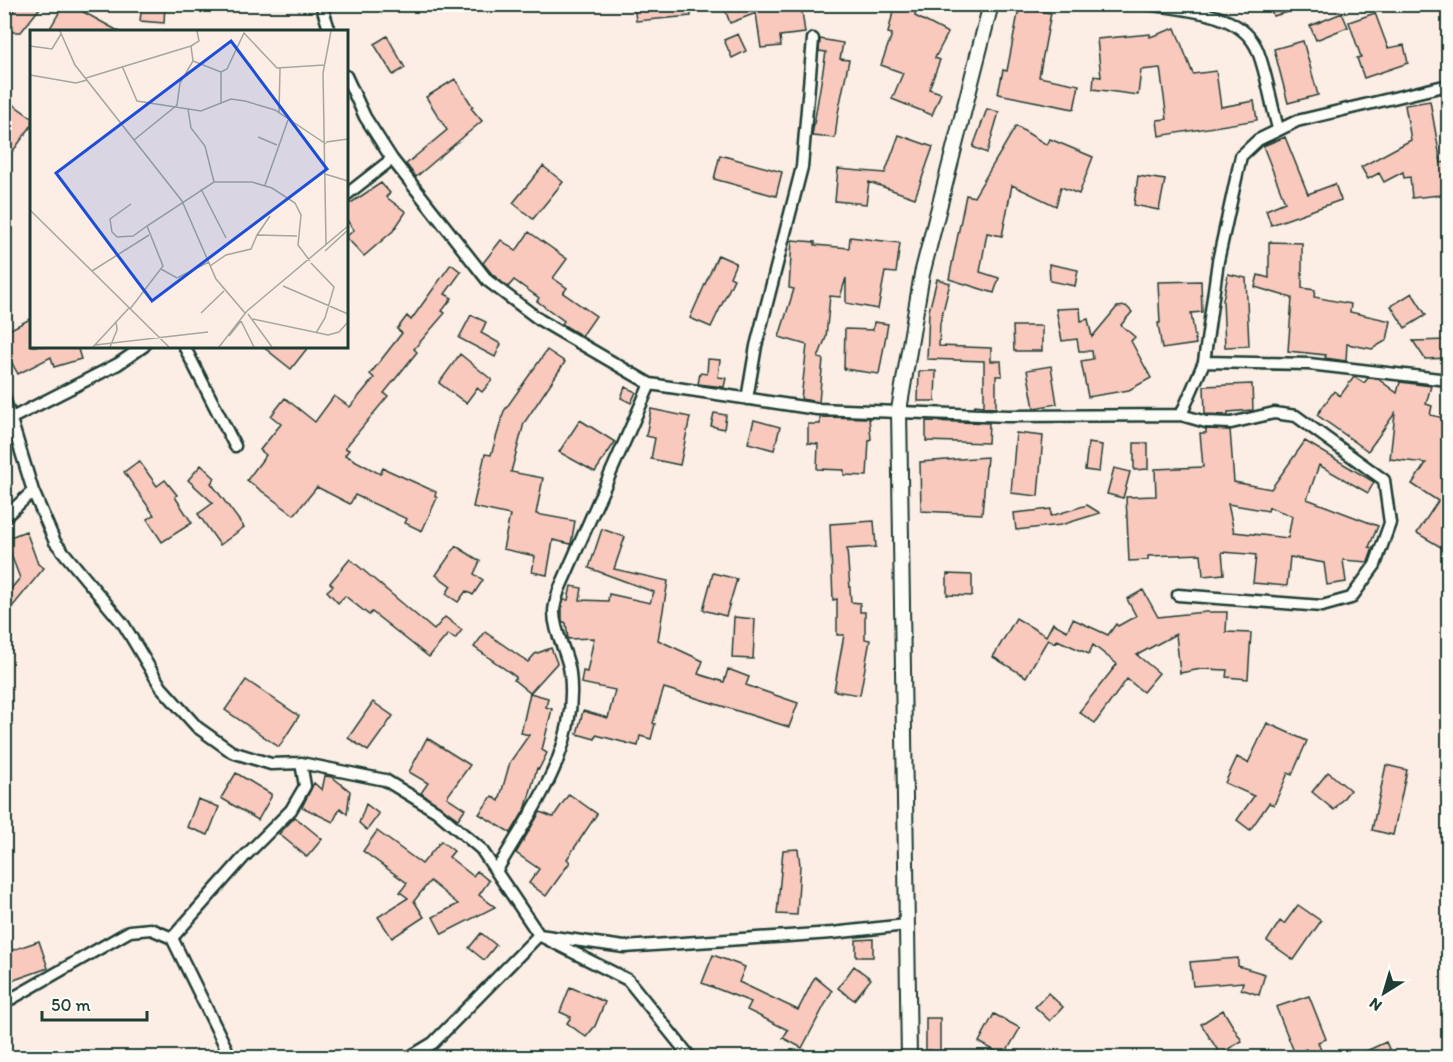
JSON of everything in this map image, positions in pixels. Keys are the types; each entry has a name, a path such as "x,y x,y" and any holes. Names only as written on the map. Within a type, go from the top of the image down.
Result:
{"street":[{"path":"4,11 10,4"},
{"path":"321,4 329,30"},
{"path":"909,1058 899,410 922,274 992,4"},
{"path":"1148,4 1228,20 1245,33 1256,47 1278,128"},
{"path":"747,399 756,346 802,167 813,39"},
{"path":"348,80 365,117 392,159 488,281 540,320 650,384 817,409 899,410 1008,416 1181,415 1214,423 1231,423 1274,413 1296,416 1383,480 1390,523 1375,565 1351,598 1322,606 1178,595"},
{"path":"1181,415 1204,362 1218,261 1241,156 1258,140 1278,128 1297,121 1449,85"},
{"path":"348,193 392,159"},
{"path":"12,418 118,364 141,348"},
{"path":"185,348 235,446"},
{"path":"1204,362 1310,364 1449,380"},
{"path":"496,870 559,761 569,730 570,671 558,636 554,611 556,601 650,384"},
{"path":"4,397 33,491 55,542 124,626 161,687 197,727 232,752 271,764 301,763 385,780 436,811 481,849 539,935 628,980 691,1058"},
{"path":"4,518 33,491"},
{"path":"172,938 244,857 291,810 305,786 301,763"},
{"path":"539,935 624,947 832,933 906,925"},
{"path":"4,1003 130,931 151,929 172,938 231,1058"},
{"path":"408,1058 433,1043 539,935"}],"building":[{"path":"18,4 43,4 21,32 4,32 4,21"},
{"path":"64,4 69,4 116,30 49,30"},
{"path":"142,4 165,4 164,23 140,21"},
{"path":"634,4 690,4 691,16 636,21"},
{"path":"723,4 776,4 775,8 801,4 805,33 780,36 781,46 761,48 756,13 730,23"},
{"path":"895,4 916,4 915,16 948,33 935,58 940,60 929,89 941,93 932,115 892,99 903,73 881,65 892,34 888,33"},
{"path":"1270,4 1303,4 1304,8 1273,16"},
{"path":"1019,8 1051,13 1039,77 1079,85 1074,109 998,94 1003,70 1007,71"},
{"path":"1342,13 1348,27 1316,40 1310,26"},
{"path":"1375,13 1388,48 1404,45 1408,63 1364,78 1357,58 1361,57 1349,22"},
{"path":"1175,28 1193,74 1216,71 1221,107 1254,101 1257,120 1159,136 1157,120 1167,119 1160,68 1141,70 1138,95 1093,89 1094,76 1101,77 1097,39 1150,34 1150,37"},
{"path":"738,34 746,51 732,58 724,40"},
{"path":"387,36 405,68 393,75 374,44"},
{"path":"820,39 843,43 840,59 849,60 835,138 812,136 826,52 819,51"},
{"path":"1303,41 1318,95 1288,103 1274,49"},
{"path":"455,79 473,107 471,108 482,121 416,177 406,164 447,130 426,97"},
{"path":"4,98 30,117 30,128 13,151 4,145"},
{"path":"1430,101 1441,163 1447,162 1449,194 1412,198 1410,177 1404,178 1403,172 1384,182 1379,173 1368,179 1361,167 1411,140 1405,105"},
{"path":"987,109 999,112 987,153 973,147"},
{"path":"1016,126 1047,145 1050,139 1093,157 1079,194 1061,187 1056,206 1012,185 1002,236 987,233 980,272 999,278 994,293 949,279 966,195 974,197"},
{"path":"899,135 933,147 915,198 869,182 866,204 835,201 838,169 885,173"},
{"path":"1285,137 1308,194 1335,184 1341,200 1271,225 1266,210 1285,202 1263,146"},
{"path":"720,155 782,172 776,196 714,179"},
{"path":"543,166 563,182 533,219 513,203"},
{"path":"1138,176 1165,180 1159,210 1134,205"},
{"path":"381,183 390,193 386,197 406,212 393,231 364,256 348,239 348,235 354,230 348,222 348,205"},
{"path":"529,232 567,259 553,278 567,288 563,293 596,316 582,336 562,324 564,321 537,301 539,298 514,280 508,287 483,263 501,240 516,251"},
{"path":"850,237 900,243 896,273 885,272 878,309 846,303 846,278 840,297 830,296 826,337 818,358 823,359 819,402 801,399 807,345 779,337 794,289 789,288 792,240 849,248"},
{"path":"1269,242 1302,243 1302,288 1315,290 1314,297 1351,304 1350,312 1391,321 1387,340 1372,349 1347,344 1346,361 1325,358 1326,355 1288,351 1292,298 1255,287 1258,275 1269,278"},
{"path":"718,255 736,263 730,277 734,279 711,327 690,318"},
{"path":"451,264 461,272 445,294 452,298 442,311 445,313 414,349 417,352 384,393 388,396 345,448 349,450 345,455 380,474 383,468 436,492 437,498 422,531 405,523 407,519 355,495 350,504 317,487 294,515 247,480 266,455 260,450 281,424 271,416 285,398 315,422 334,396 350,407 374,378 370,374 402,333 397,329 407,316 411,320"},
{"path":"1049,264 1078,270 1075,286 1050,281"},
{"path":"1228,274 1246,278 1249,346 1225,347 1223,300"},
{"path":"937,279 950,283 940,323 939,346 991,348 991,361 1001,361 1002,376 996,376 996,408 974,407 975,405 984,406 984,361 927,359 929,311"},
{"path":"1201,281 1202,312 1191,313 1196,344 1162,349 1158,323 1160,323 1158,282"},
{"path":"1412,293 1426,315 1405,328 1391,306"},
{"path":"1126,306 1132,312 1121,325 1135,337 1131,341 1151,378 1129,390 1088,397 1081,361 1093,359 1092,351 1079,351 1077,339 1062,341 1056,309 1080,308 1081,321 1088,319 1092,337 1117,307"},
{"path":"471,315 486,322 481,333 501,344 495,357 459,338"},
{"path":"30,319 30,348 78,348 81,359 54,367 51,357 18,374 4,349 4,343 10,341 5,332"},
{"path":"874,322 888,324 879,374 844,369 845,329 873,330"},
{"path":"1013,326 1042,326 1042,351 1014,351"},
{"path":"1449,340 1449,358 1425,359 1413,341"},
{"path":"265,348 307,348 291,369"},
{"path":"547,350 565,362 524,423 511,472 543,478 536,514 575,521 571,544 553,540 547,575 532,572 535,556 503,549 510,515 473,507 485,454 491,455 504,411"},
{"path":"460,354 492,380 482,392 477,388 466,403 439,383"},
{"path":"708,359 720,360 718,377 726,378 724,387 698,384 700,373 707,374"},
{"path":"1051,366 1057,404 1034,408 1027,370"},
{"path":"919,371 936,371 935,401 918,401"},
{"path":"1354,377 1364,383 1368,378 1378,379 1397,393 1400,382 1431,386 1426,404 1432,406 1430,415 1449,419 1449,552 1417,533 1438,501 1412,484 1426,463 1390,459 1395,413 1368,451 1317,415 1334,391 1340,396"},
{"path":"1252,384 1253,410 1228,412 1228,415 1205,414 1204,386"},
{"path":"625,387 636,392 631,403 621,398"},
{"path":"651,409 690,417 680,465 651,459 655,438 646,436"},
{"path":"714,413 726,415 724,429 711,426"},
{"path":"820,417 869,418 871,439 869,440 867,476 844,475 844,470 817,469 818,444 808,443 808,424 820,424"},
{"path":"580,420 615,442 595,472 559,452"},
{"path":"754,420 780,427 774,450 748,443"},
{"path":"926,421 989,423 988,443 926,441"},
{"path":"1206,429 1230,430 1234,482 1271,489 1305,441 1374,482 1368,493 1319,465 1307,499 1378,526 1369,547 1373,548 1368,562 1343,560 1346,582 1327,585 1324,563 1290,557 1287,586 1253,583 1256,555 1222,552 1224,574 1203,576 1201,554 1148,556 1148,560 1129,561 1126,497 1156,496 1155,469 1203,467 1200,433 1206,433","holes":["1228,504 1268,511 1269,507 1292,516 1288,538 1234,532"]},
{"path":"1016,433 1043,436 1038,496 1011,493"},
{"path":"1088,443 1102,445 1099,472 1085,470"},
{"path":"1134,443 1148,443 1148,469 1134,470"},
{"path":"987,457 982,514 921,511 920,462"},
{"path":"139,461 157,486 165,480 177,495 175,497 192,523 162,542 147,519 154,515 124,472"},
{"path":"201,465 215,478 211,483 244,527 220,545 198,514 213,503 188,480"},
{"path":"1114,468 1130,472 1123,498 1107,494"},
{"path":"1087,505 1100,513 1061,525 1016,530 1014,513 1051,509 1051,516"},
{"path":"874,521 876,547 847,549 851,602 860,603 860,612 865,612 865,639 870,640 860,695 834,691 844,635 837,635 837,599 833,600 830,524"},
{"path":"602,529 625,537 614,569 668,581 658,640 703,661 698,674 724,682 728,669 749,677 746,685 798,703 789,727 664,688 653,723 655,724 651,739 640,736 638,746 596,735 595,739 577,734 583,711 608,718 615,690 581,683 583,671 587,672 594,638 568,639 566,623 562,621 562,605 564,600 568,600 571,586 582,588 580,600 608,601 609,594 650,603 654,592 589,568"},
{"path":"26,531 38,564 44,568 4,617 4,597 20,578 5,539"},
{"path":"456,546 480,561 474,574 483,580 473,595 466,591 458,602 446,594 451,586 436,575"},
{"path":"350,559 434,630 445,617 462,630 455,639 448,634 429,657 372,612 369,615 345,596 338,603 327,591 333,586 330,583"},
{"path":"713,573 737,579 726,616 703,610"},
{"path":"947,574 972,575 972,596 947,595"},
{"path":"1143,590 1158,617 1227,612 1226,632 1251,633 1248,679 1226,677 1227,670 1201,669 1180,673 1176,634 1137,655 1159,673 1143,692 1127,679 1095,723 1079,712 1117,664 1093,645 1089,654 1057,640 1055,643 1048,639 1026,677 993,657 1016,618 1046,636 1053,623 1067,631 1073,619 1108,635 1116,624 1118,626 1136,616 1127,599"},
{"path":"734,617 755,619 753,659 732,658"},
{"path":"485,632 528,662 535,654 551,648 557,663 530,693 514,680 516,677 474,647"},
{"path":"246,680 299,716 279,747 225,710"},
{"path":"530,693 548,698 546,707 552,709 542,750 547,753 539,769 537,768 526,807 511,833 479,814 492,796 499,801 510,762 529,735 521,733"},
{"path":"373,702 393,716 368,751 348,738"},
{"path":"1267,723 1307,741 1292,775 1288,773 1274,805 1269,803 1250,830 1237,820 1254,796 1225,783 1237,757 1248,763"},
{"path":"427,738 470,765 447,797 465,809 458,819 421,793 428,783 409,772"},
{"path":"1386,765 1407,770 1393,835 1372,830"},
{"path":"1328,772 1350,790 1334,810 1312,792"},
{"path":"236,773 271,794 258,820 221,798"},
{"path":"325,776 332,777 350,791 347,814 340,808 333,822 302,807 314,783 322,790"},
{"path":"569,794 597,814 567,859 570,862 546,896 529,883 539,869 516,853 540,812 553,817"},
{"path":"198,799 219,807 208,835 187,827"},
{"path":"366,804 379,814 367,830 359,823"},
{"path":"295,817 322,839 307,857 279,834"},
{"path":"377,831 422,864 441,841 454,851 449,857 473,876 477,871 489,881 479,895 495,907 442,934 433,917 458,904 430,881 414,901 424,917 392,938 378,917 408,898 400,892 407,883 363,851"},
{"path":"798,849 800,865 797,915 777,914 783,850"},
{"path":"1298,905 1321,921 1294,960 1267,941 1280,921 1284,924"},
{"path":"481,933 496,945 484,960 469,948"},
{"path":"873,939 873,957 856,957 856,940"},
{"path":"39,941 48,968 4,986 4,953"},
{"path":"713,955 745,967 739,982 798,1010 815,977 832,991 802,1048 783,1038 788,1030 747,1010 751,1002 702,983"},
{"path":"1238,958 1238,966 1265,974 1259,995 1241,989 1243,982 1193,986 1190,962"},
{"path":"854,966 871,979 854,1000 838,988"},
{"path":"570,987 605,1002 595,1026 586,1037 567,1023 571,1017 560,1012"},
{"path":"1048,993 1063,1007 1050,1021 1035,1007"},
{"path":"1309,996 1326,1039 1318,1042 1324,1058 1309,1058 1306,1049 1295,1054 1276,1007"},
{"path":"1223,1010 1242,1041 1220,1054 1201,1024"},
{"path":"994,1014 1020,1028 1004,1056 979,1042"},
{"path":"926,1018 940,1018 940,1051 926,1050"},
{"path":"1386,1042 1393,1058 1351,1058"}]}
